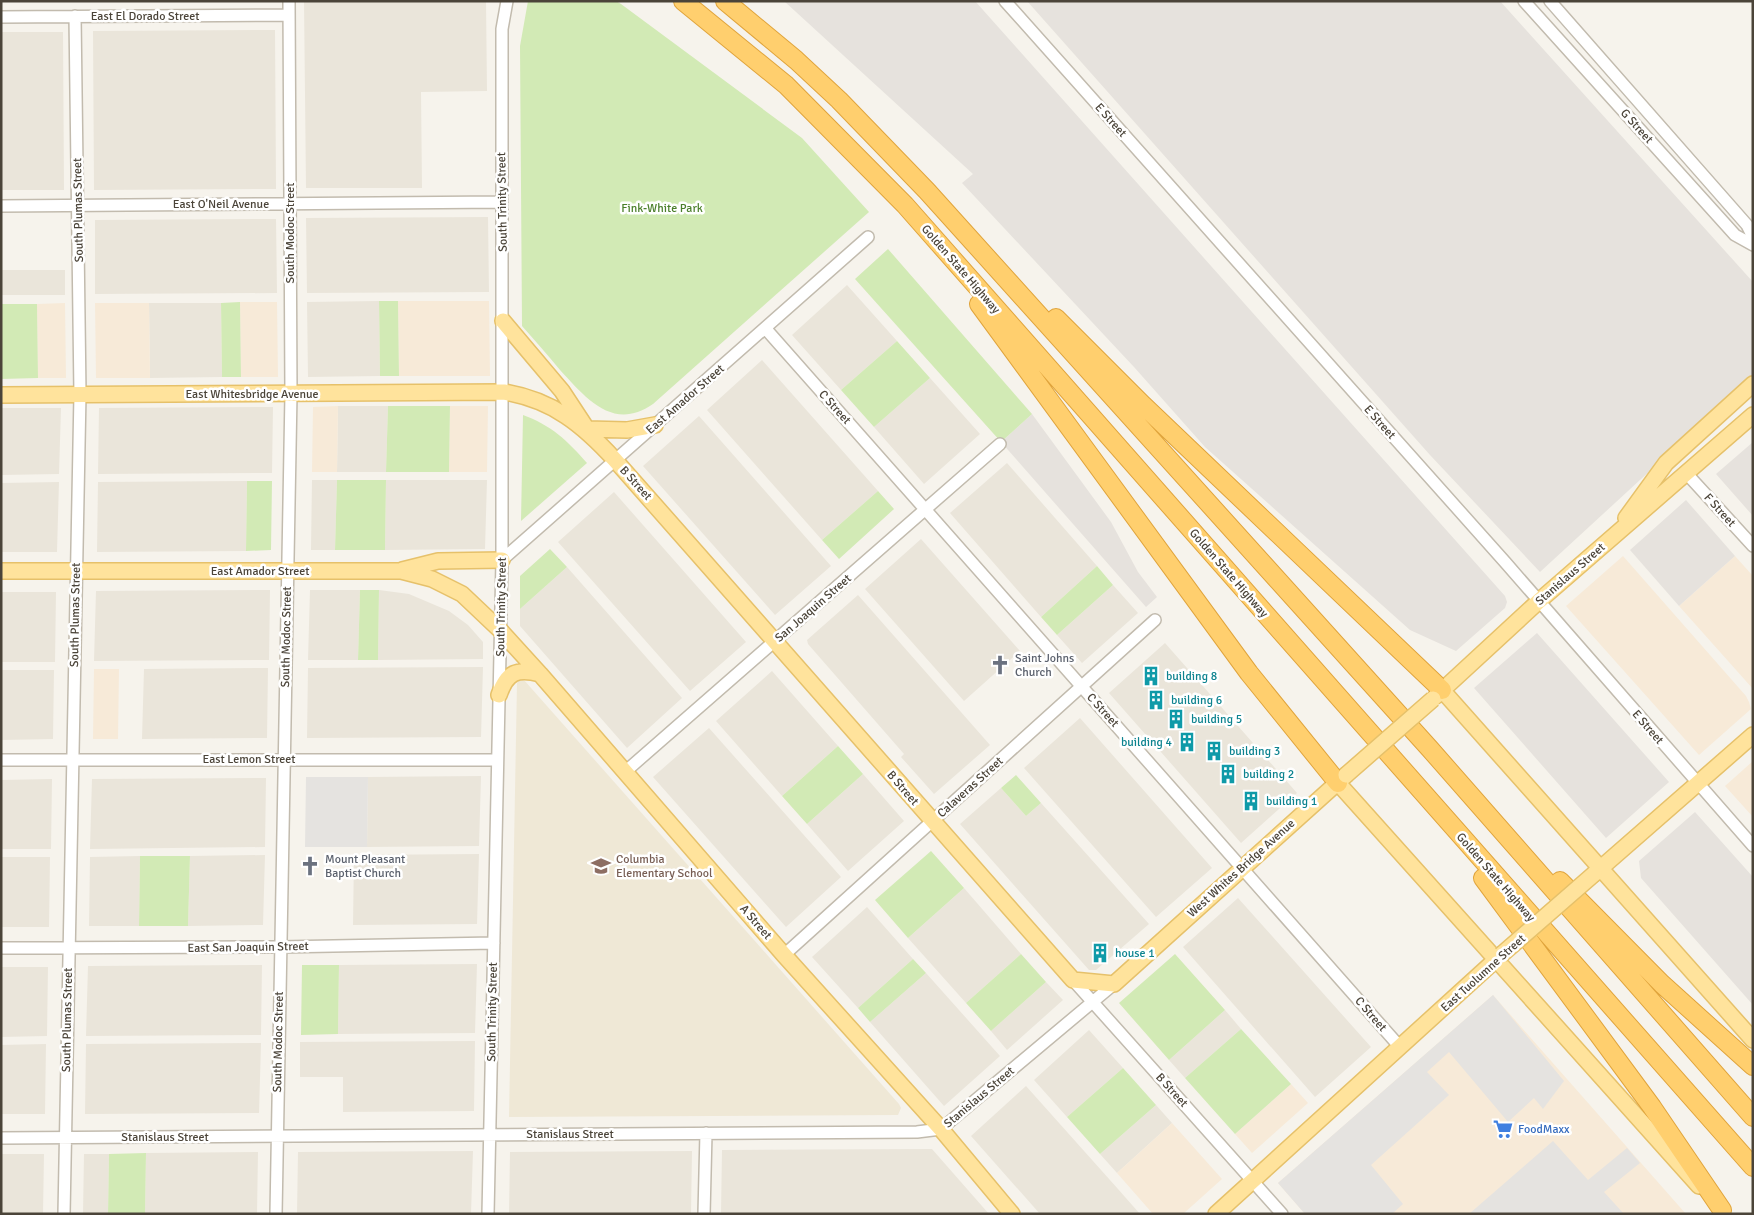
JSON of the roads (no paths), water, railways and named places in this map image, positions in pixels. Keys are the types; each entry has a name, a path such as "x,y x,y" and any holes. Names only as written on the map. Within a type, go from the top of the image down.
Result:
{"highway":[{"name":"Golden State Highway","path":"682,1 786,85 905,205 1753,1167"},
{"name":"Golden State Highway","path":"725,1 796,60 839,100 927,192 1430,749 1753,1117"},
{"path":"927,192 1437,695"},
{"path":"905,205 1232,650 1287,722 1342,779"},
{"path":"1430,749 1662,984 1753,1066"},
{"path":"1410,779 1630,1076 1724,1212"}],"main road":[{"path":"503,321 562,391 587,429 627,430 655,425"},
{"path":"1612,537 1666,463 1753,384"},
{"name":"East Whitesbridge Avenue","path":"1,395 504,392"},
{"name":"B Street","path":"504,392 537,400 587,429 776,640 931,822 1073,980"},
{"name":"Stanislaus Street","path":"1391,736 1539,601 1753,416"},
{"path":"401,571 438,561 502,560"},
{"name":"East Amador Street","path":"1,571 401,571 432,579 462,594 500,630"},
{"name":"A Street","path":"500,630 784,955 941,1129 1012,1214"},
{"path":"499,694 503,682 515,672 527,670 540,674"},
{"path":"1437,695 1753,1040"},
{"name":"East Tuolumne Street","path":"1216,1214 1498,958 1753,735"},
{"name":"West Whites Bridge Avenue","path":"1114,984 1242,867 1391,736"},
{"path":"1342,779 1670,1156 1724,1212"},
{"path":"1073,980 1114,984"}],"street":[{"name":"South Modoc Street","path":"276,1214 291,394 289,1"},
{"name":"South Trinity Street","path":"488,1214 504,392 502,29 507,1"},
{"name":"E Street","path":"1005,1 1539,601 1753,846"},
{"name":"G Street","path":"1524,1 1735,235 1753,245"},
{"name":"G Street","path":"1550,1 1747,225 1753,237"},
{"name":"East El Dorado Street","path":"1,17 289,15"},
{"name":"South Plumas Street","path":"64,1214 80,394 75,16"},
{"name":"East O'Neil Avenue","path":"1,206 502,202"},
{"name":"East Amador Street","path":"502,560 868,237"},
{"name":"C Street","path":"765,328 1400,1047"},
{"name":"San Joaquin Street","path":"626,772 1000,444"},
{"name":"F Street","path":"1687,474 1753,546"},
{"name":"Calaveras Street","path":"784,955 1155,620"},
{"name":"East Lemon Street","path":"1,760 497,760"},
{"name":"East San Joaquin Street","path":"1,948 280,947 494,942"},
{"name":"B Street","path":"1073,980 1282,1214"},
{"name":"West Whites Bridge Avenue","path":"1092,1001 1114,984"},
{"name":"Stanislaus Street","path":"1,1138 917,1132 941,1129 1092,1001"},
{"path":"704,1214 706,1133"}],"place":[{"name":"Saint Johns Church","path":"1000,665"},
{"name":"building 8","path":"1151,676"},
{"name":"building 6","path":"1156,700"},
{"name":"building 5","path":"1176,719"},
{"name":"building 4","path":"1187,742"},
{"name":"building 3","path":"1214,751"},
{"name":"building 2","path":"1228,774"},
{"name":"building 1","path":"1251,801"},
{"name":"Mount Pleasant Baptist Church","path":"310,866"},
{"name":"Columbia Elementary School","path":"601,866"},
{"name":"house 1","path":"1100,953"},
{"name":"FoodMaxx","path":"1503,1129"}],"park label":[{"name":"Fink-White Park","path":"662,208"}]}
